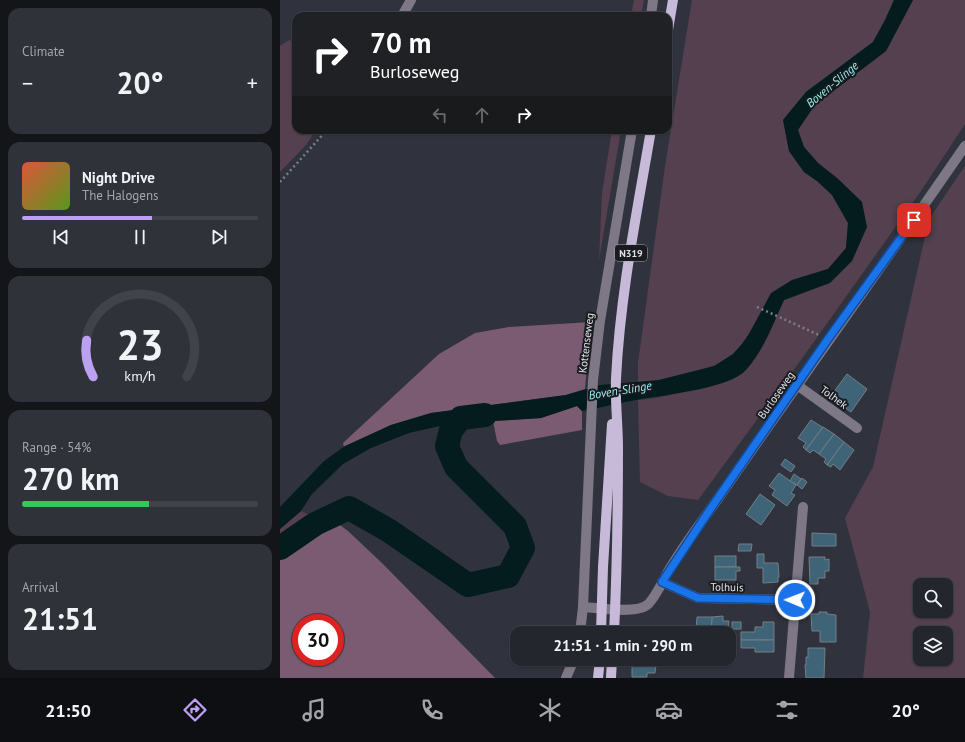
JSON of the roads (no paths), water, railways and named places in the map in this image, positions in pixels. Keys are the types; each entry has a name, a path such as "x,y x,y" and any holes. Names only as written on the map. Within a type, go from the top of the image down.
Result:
{"main road":[{"path":"671,12 673,0"},
{"name":"N319","path":"601,626 610,447 615,406 622,308 650,134"},
{"name":"N319","path":"614,626 618,448 615,406"},
{"path":"598,678 599,666"},
{"path":"611,678 612,666"}],"street":[{"path":"404,12 411,0"},
{"path":"652,12 653,0"},
{"name":"Kottenseweg","path":"581,626 583,607 593,380 600,321 631,134"},
{"name":"Burloseweg","path":"583,607 633,610 642,608 648,604 828,339 965,146"},
{"name":"Tolhek","path":"797,385 857,428"},
{"path":"789,678 803,506"},
{"name":"Tolhuis","path":"662,582 698,598 795,600"},
{"path":"566,678 571,666"}],"water":[{"path":"894,0 913,0 886,51 815,105 798,130 804,147 818,163 837,178 862,202 867,227 852,261 830,283 784,300 763,345 746,370 737,377 711,387 629,401 582,411 577,406 541,418 449,424 409,433 371,448 343,464 312,494 301,511 280,529 280,507 324,461 345,446 391,425 431,413 566,395 600,385 659,380 714,366 733,354 749,334 771,293 792,280 828,269 846,248 848,223 832,195 817,181 804,172 789,151 783,120 806,92 873,42"}],"waterway":[{"name":"Boven-Slinge","path":"280,548 315,524 349,508 388,530 468,585 508,576 523,548 515,526 456,467 447,446 451,430 461,418 485,415"}]}
